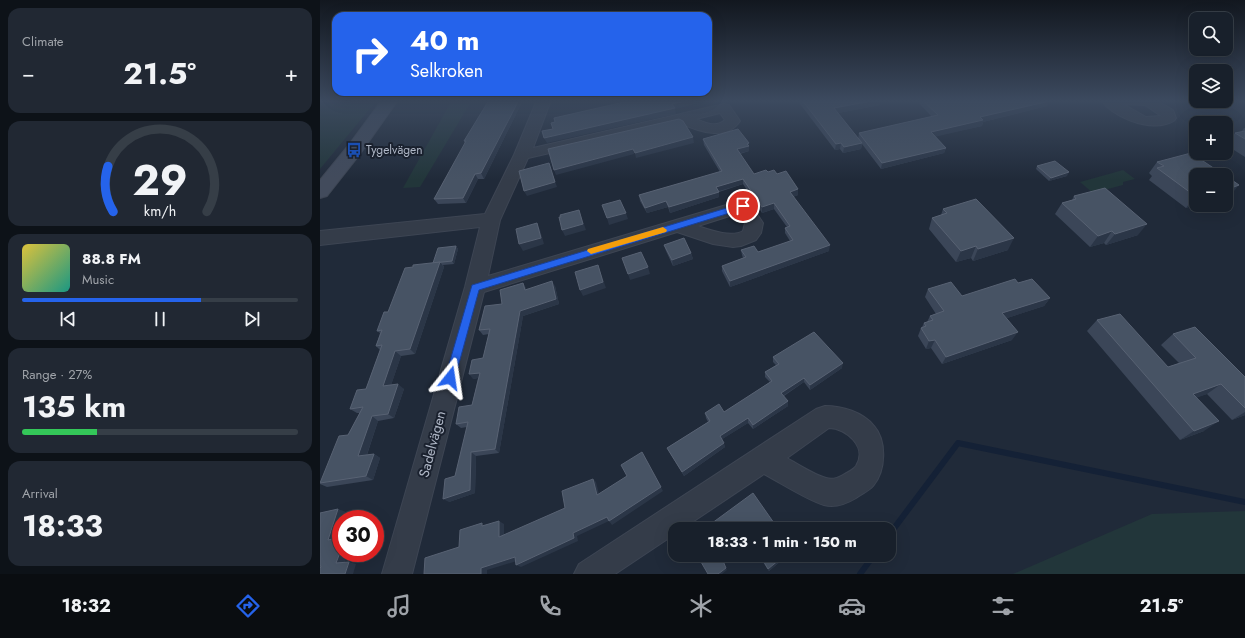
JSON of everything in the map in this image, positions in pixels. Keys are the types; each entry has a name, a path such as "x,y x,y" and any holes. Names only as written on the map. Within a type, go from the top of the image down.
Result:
{"street":[{"path":"320,192 371,127"},
{"name":"Sadelvägen","path":"396,574 475,287 491,220 522,155 533,127"},
{"path":"522,155 643,127"},
{"path":"320,238 491,220"},
{"path":"475,287 678,226"},
{"path":"589,574 763,460"}],"green space":[{"path":"320,127 355,127 320,169"},
{"path":"437,127 456,127 420,187 403,188"},
{"path":"1123,170 1135,179 1123,182 1123,185 1093,193 1080,182"},
{"path":"1245,511 1245,574 1013,574 1152,514"}],"building":[{"path":"473,127 505,127 481,173 475,174 463,198 434,199 466,141 464,141"},
{"path":"552,127 593,127 544,138 542,131 553,129"},
{"path":"645,127 687,127 693,137 635,153 633,149 554,170 548,149"},
{"path":"823,127 849,127 862,143 844,147 841,143 836,144"},
{"path":"886,127 954,127 931,132 946,148 882,163 859,133"},
{"path":"738,129 749,143 747,144 749,146 737,149 754,174 766,170 768,172 774,170 777,174 786,171 798,189 790,192 830,245 730,281 722,266 746,257 741,250 754,246 758,252 793,240 785,228 790,226 774,203 762,207 743,179 716,187 719,192 669,207 666,201 645,208 639,195 722,171 703,139"},
{"path":"1245,131 1245,139 1235,133"},
{"path":"1189,154 1189,160 1202,160 1214,168 1189,168 1189,192 1157,168 1164,166 1157,162"},
{"path":"1055,161 1069,172 1051,178 1037,166"},
{"path":"549,163 555,182 524,191 519,171"},
{"path":"1233,181 1239,185 1233,187"},
{"path":"1105,188 1147,224 1115,234 1112,231 1098,236 1062,203 1076,199 1074,196"},
{"path":"976,199 1014,238 978,249 976,246 961,251 932,218 947,213 943,209"},
{"path":"620,200 626,213 607,218 602,205"},
{"path":"579,210 583,224 562,230 559,217 561,217 560,215"},
{"path":"537,223 541,238 519,244 516,229"},
{"path":"684,238 691,253 672,260 664,245"},
{"path":"456,246 452,261 433,263 438,248"},
{"path":"641,252 648,267 628,274 622,258"},
{"path":"440,262 410,349 395,351 383,386 398,384 388,414 372,416 358,456 374,454 366,476 320,483 339,436 348,435 363,407 350,409 357,390 366,389 382,345 376,346 382,330 377,331 384,312 388,312 405,268 413,267 413,265"},
{"path":"598,265 603,282 580,290 575,272"},
{"path":"1015,279 1018,283 1032,279 1050,298 1002,313 1018,332 946,357 935,340 929,341 921,328 926,326 924,323 933,320 930,316 944,311 928,289 951,282 962,296"},
{"path":"552,281 556,299 520,311 495,449 471,452 470,490 443,499 445,479 455,476 468,422 456,424 459,407 472,405 480,373 469,374 472,360 483,358 490,329 479,330 485,306 502,304 500,290 523,283 525,290"},
{"path":"1120,314 1168,367 1196,358 1173,334 1195,327 1245,377 1245,408 1221,384 1193,394 1219,421 1194,431 1097,320"},
{"path":"814,332 843,363 810,385 804,378 781,393 788,401 753,425 748,418 720,436 724,443 682,472 667,448 710,421 705,413 719,404 724,412 772,381 765,372 779,364 773,357"},
{"path":"642,452 661,487 609,521 607,517 573,533 574,538 516,565 515,557 481,568 481,574 424,574 425,558 459,547 460,530 482,523 482,526 499,521 499,537 565,508 562,491 593,479 597,495 627,476 621,465"},
{"path":"753,493 773,522 714,522"},
{"path":"332,510 332,528 328,540 332,539 332,562 349,562 345,574 320,574 320,513"},
{"path":"701,562 723,562 726,568 718,574 708,574"},
{"path":"764,562 776,562 768,569"}],"waterway":[{"path":"896,526 958,443 1245,502"},
{"path":"860,574 869,562"}],"slow traffic":[{"path":"591,251 663,230"}],"place":[{"name":"Tygelvägen","path":"354,150"}],"route":[{"path":"450,378 475,287 743,206"}]}
